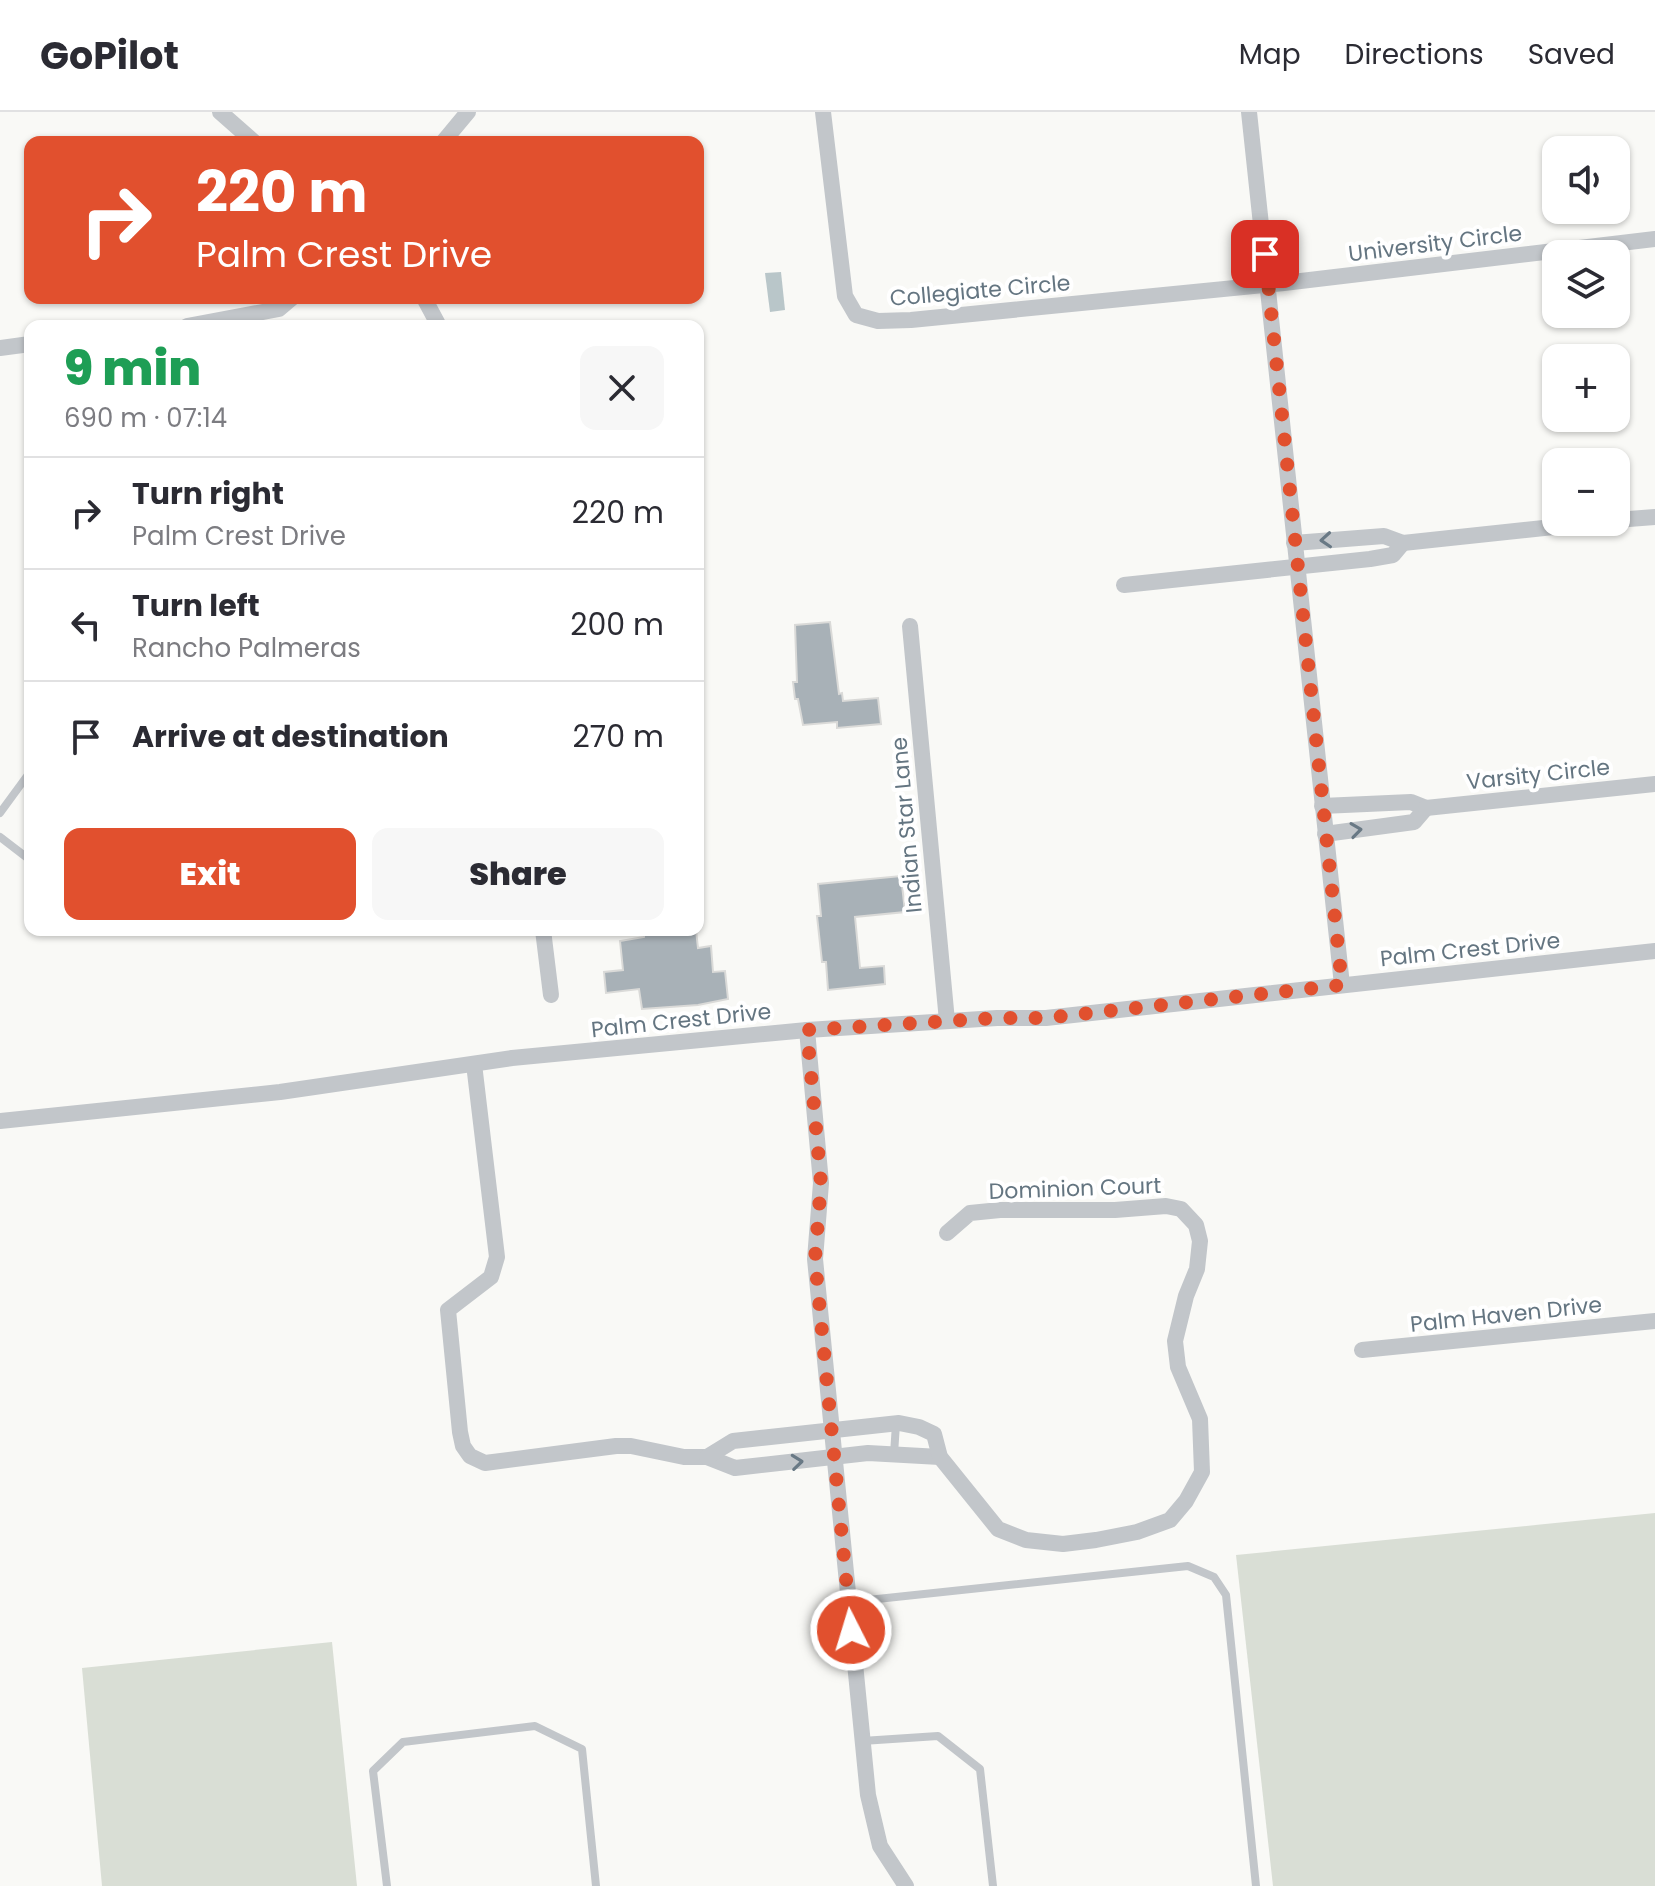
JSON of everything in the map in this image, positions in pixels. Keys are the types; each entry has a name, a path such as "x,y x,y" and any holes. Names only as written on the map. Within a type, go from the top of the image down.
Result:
{"street":[{"path":"220,112 247,136"},
{"path":"448,136 468,112"},
{"name":"Collegiate Circle","path":"823,112 845,296 856,315 878,321 911,320 1268,283"},
{"path":"1249,112 1342,985"},
{"name":"University Circle","path":"1268,283 1655,239"},
{"path":"219,320 279,309 285,304"},
{"path":"0,348 24,345"},
{"path":"1630,519 1655,517"},
{"path":"1294,543 1384,536 1403,543 1542,528"},
{"path":"1358,538 1361,560"},
{"path":"1124,585 1361,560 1393,555 1403,543"},
{"name":"Indian Star Lane","path":"910,626 947,1021"},
{"name":"Varsity Circle","path":"1322,806 1411,802 1426,808 1655,784"},
{"path":"1385,803 1387,825"},
{"name":"Varsity Circle","path":"1325,834 1414,822 1426,808"},
{"path":"544,936 551,995"},
{"name":"Palm Crest Drive","path":"0,1121 280,1092 474,1064 807,1030 1046,1018 1655,951"},
{"path":"807,1030 821,1183 815,1259 868,1795 880,1846 906,1886"},
{"path":"474,1064 497,1257 491,1277 448,1310 460,1432 463,1446 470,1456 485,1463 502,1463 570,1451 631,1446 658,1453 707,1457 735,1468 868,1453 940,1457"},
{"name":"Dominion Court","path":"707,1457 733,1441 896,1423 919,1427 934,1434 940,1457 998,1529 1026,1540 1063,1544 1137,1532 1170,1520 1186,1501 1202,1472 1200,1419 1178,1367 1175,1341 1186,1296 1197,1269 1200,1241 1196,1225 1181,1209 1166,1206 1115,1210 1000,1210 970,1213 947,1233"},
{"name":"Palm Haven Drive","path":"1362,1350 1655,1321"}],"lane":[{"path":"0,813 24,780"},
{"path":"0,837 24,855"},
{"path":"894,1455 896,1423"},
{"path":"754,1438 758,1466"},
{"path":"848,1602 1188,1566 1214,1577 1226,1595 1256,1886"},
{"path":"387,1886 373,1771 403,1742 535,1726 582,1749 596,1886"},
{"path":"862,1741 938,1736 980,1769 993,1886"}],"shaded area":[{"path":"781,272 785,310 770,312 765,273"},
{"path":"1655,1513 1655,1886 1273,1886 1236,1555"},
{"path":"332,1642 357,1886 102,1886 82,1668"}],"building":[{"path":"830,622 839,694 842,693 843,701 878,698 881,724 837,728 837,722 803,725 793,682 797,682 795,625"},
{"path":"901,876 905,912 855,917 860,968 884,966 885,984 828,990 817,916 821,916 818,884"},
{"path":"697,936 698,948 711,946 713,972 725,971 728,999 698,1005 642,1009 639,989 606,993 604,972 623,970 620,941 644,937"}],"route":[{"path":"851,1630 815,1259 821,1183 807,1030 997,1018 1046,1018 1342,985 1265,254"}]}
